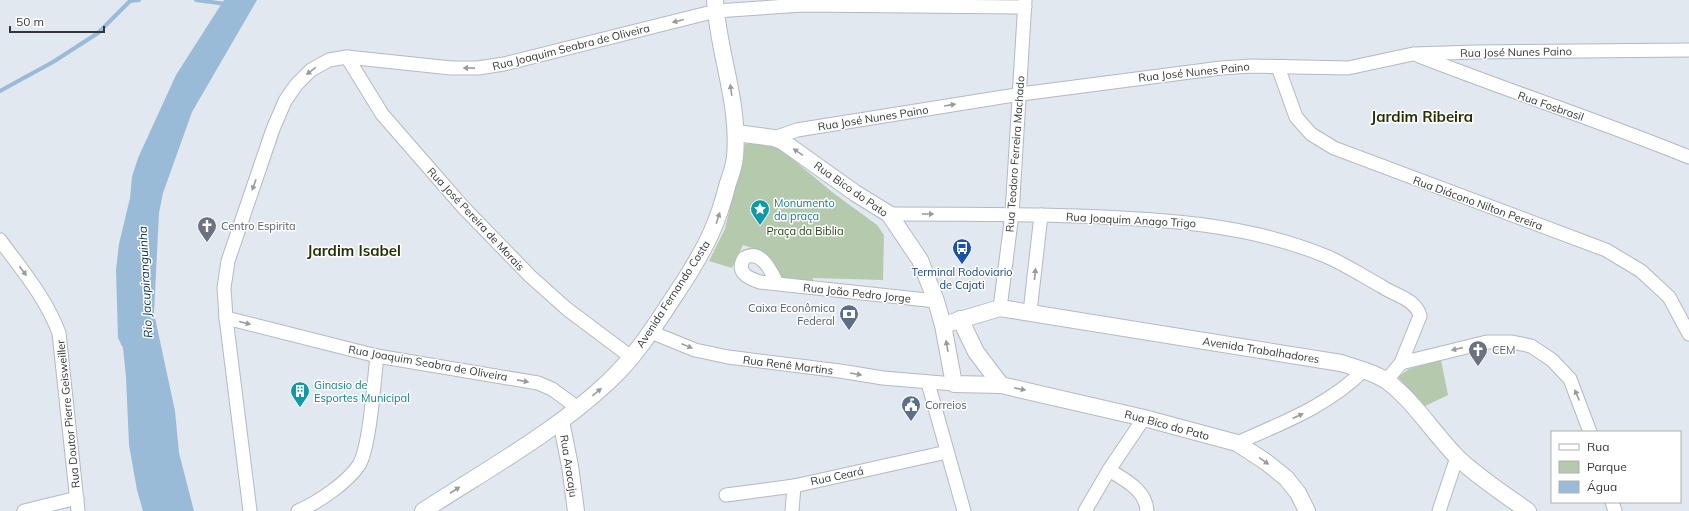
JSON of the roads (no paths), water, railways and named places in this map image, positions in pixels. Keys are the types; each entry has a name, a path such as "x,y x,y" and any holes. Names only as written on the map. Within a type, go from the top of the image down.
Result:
{"street":[{"name":"Rua Joaquim Seabra de Oliveira","path":"250,511 226,318 224,288 228,261 272,129 285,101 296,84 311,70 329,60 347,57 451,68 478,68 504,64 715,6 802,3 1025,3"},
{"name":"Rua Teodoro Ferreira Machado","path":"1000,308 1012,214 1021,94 1025,3"},
{"name":"Avenida Fernando Costa","path":"423,511 562,421 608,383 651,332 706,247 716,225 735,159 736,133 732,90 715,6"},
{"name":"Rua José Nunes Paino","path":"774,138 797,130 1021,94 1221,68 1348,68 1413,54 1689,50"},
{"name":"Rua Fosbrasil","path":"1413,54 1544,104 1634,134 1689,157"},
{"name":"Rua José Pereira de Morais","path":"347,57 382,114 463,207 530,276 566,309 631,357"},
{"name":"Rua Diácono Nilton Pereira","path":"1278,67 1296,117 1311,134 1334,148 1606,250 1641,271 1668,296 1689,334"},
{"name":"Rua Bico do Pato","path":"736,133 774,138 789,146 855,193 889,214 920,260 944,325 954,384 1001,385 1144,418 1237,443 1266,462 1286,478 1298,493 1307,511"},
{"name":"Rua Joaquim Anago Trigo","path":"889,214 1012,214 1146,219 1197,223 1262,237 1327,257 1412,302 1418,307 1420,316 1401,363 1386,381"},
{"path":"1030,312 1041,215"},
{"name":"Rua Doutor Pierre Geisweiller","path":"0,240 41,294 52,313 59,333 78,505"},
{"name":"Rua João Pedro Jorge","path":"777,283 936,302"},
{"name":"Avenida Trabalhadores","path":"944,325 1000,308 1030,312 1114,328 1306,356 1341,363 1364,370 1386,381 1421,416 1457,457 1490,484 1528,511"},
{"name":"Rua Joaquim Seabra de Oliveira","path":"226,318 377,356 538,384 552,389 578,408"},
{"path":"960,319 976,352 1001,385"},
{"name":"Rua Renê Martins","path":"651,332 695,350 728,357 883,378 954,384"},
{"path":"1401,363 1487,342 1512,342 1531,346 1552,360 1570,379 1590,431"},
{"path":"298,511 325,496 344,481 359,465 366,449 377,356"},
{"path":"1237,443 1315,408 1349,385 1364,370"},
{"path":"928,382 964,511"},
{"path":"1085,511 1109,470 1144,418"},
{"name":"Rua Aracaju","path":"562,421 576,511"},
{"name":"Rua Ceará","path":"726,495 794,486 947,452"},
{"path":"1438,511 1457,457"},
{"path":"1109,470 1133,485 1143,495 1147,511"},
{"path":"792,511 794,486"},
{"path":"24,511 78,505"}],"water":[{"name":"Rio Jacupiranguinha","path":"224,0 257,0 192,112 163,193 159,213 154,313 175,411 179,453 194,511 143,511 137,490 129,445 126,377 123,348 118,338 116,270 119,244 130,198 132,177 138,158 176,75"}],"waterway":[{"path":"0,91 53,62 98,33 130,1 139,0"},
{"path":"196,0 226,4"}],"place":[{"name":"Monumento da praça","path":"760,226"},
{"name":"Centro Espirita","path":"207,243"},
{"name":"Terminal Rodoviario de Cajati","path":"962,265"},
{"name":"Caixa Econômica Federal","path":"849,331"},
{"name":"CEM","path":"1478,367"},
{"name":"Ginasio de Esportes Municipal","path":"300,408"},
{"name":"Correios","path":"911,422"}],"district":[{"name":"Jardim Ribeira","path":"1422,116"},
{"name":"Jardim Isabel","path":"354,250"}],"park label":[{"name":"Praça da Biblia","path":"805,231"}]}
